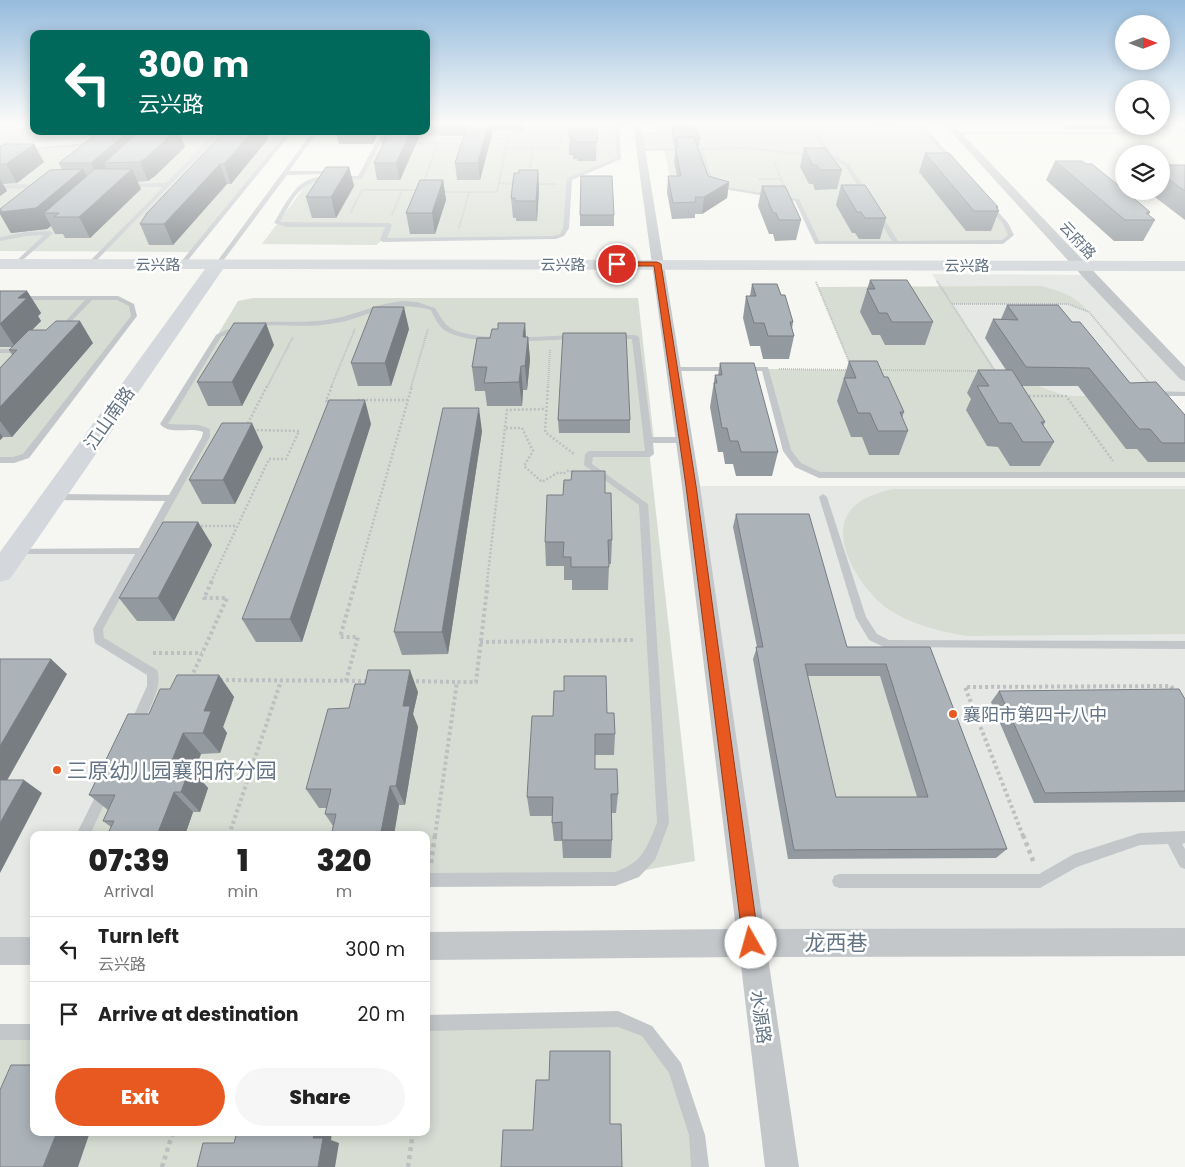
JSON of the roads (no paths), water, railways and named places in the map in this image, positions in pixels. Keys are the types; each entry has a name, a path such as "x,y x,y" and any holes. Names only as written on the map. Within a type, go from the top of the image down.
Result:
{"street":[{"name":"水源路","path":"650,178 658,269 684,440 782,1167"},
{"name":"云府路","path":"999,178 1185,376"},
{"name":"云兴路","path":"8,264 182,264 215,269"},
{"name":"云兴路","path":"658,269 813,274 932,274 1185,266"},
{"name":"云兴路","path":"0,274 215,269 658,269 1084,270 1185,274"},
{"name":"江山南路","path":"0,572 215,269"},
{"name":"龙西巷","path":"430,946 1185,942"},
{"path":"0,951 30,951"}],"lane":[{"path":"90,264 173,178"},
{"path":"182,264 252,178"},
{"path":"215,269 281,178"},
{"path":"318,178 300,186 277,222 280,224 389,225 383,240 554,238 562,235 566,228 570,178"},
{"path":"710,178 713,186 797,200 817,243 1003,242 1011,235 1006,224 988,202"},
{"path":"856,178 872,204"},
{"path":"0,187 37,186 46,183"},
{"path":"121,186 167,185"},
{"path":"30,192 37,186"},
{"path":"876,211 896,242"},
{"path":"8,264 56,227"},
{"path":"0,239 26,234 50,233"},
{"path":"0,298 118,298 132,305 134,316 26,456 14,460 0,460"},
{"path":"55,333 63,329 90,298"},
{"path":"129,739 153,686 153,673 99,640 98,629 206,437 207,431 199,428 167,428 164,424 218,336 229,329 246,324 330,322 386,304 408,302 433,309 445,327 461,335 482,337 636,338 650,454 588,454 588,465 643,504 663,823 650,855 634,872 616,878 430,880"},
{"path":"18,357 32,346"},
{"path":"0,351 24,351"},
{"path":"673,369 765,369 787,451 798,464 820,475 1185,475"},
{"path":"1167,403 1158,393 1185,394"},
{"path":"648,440 684,440"},
{"path":"53,497 172,498"},
{"path":"823,497 861,618 873,637 888,644 1185,645"},
{"path":"15,551 142,551"},
{"path":"85,831 108,783"},
{"path":"839,881 1040,881 1074,861 1140,839 1178,838 1185,862"},
{"path":"430,1023 618,1019 647,1031 676,1069 697,1135 700,1167"},
{"path":"0,1032 30,1032"}],"place":[{"name":"襄阳市第四十八中","path":"953,714"},
{"name":"三原幼儿园襄阳府分园","path":"57,770"}]}
